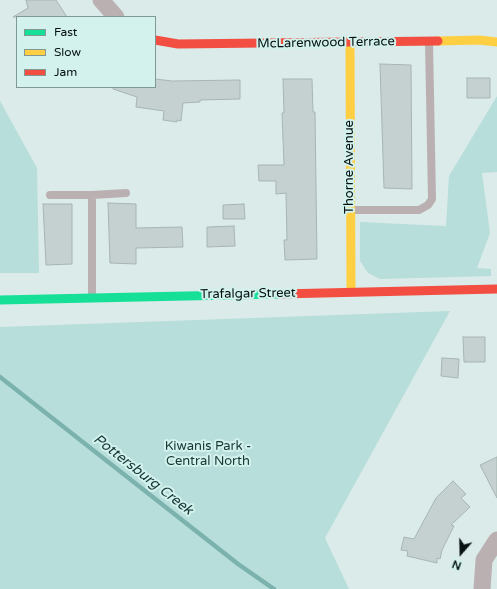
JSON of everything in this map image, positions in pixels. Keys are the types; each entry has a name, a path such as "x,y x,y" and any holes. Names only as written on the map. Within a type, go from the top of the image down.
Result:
{"street":[{"path":"101,0 115,16"},
{"name":"McLarenwood Terrace","path":"156,40 178,44 350,43 479,40 497,42"},
{"name":"Thorne Avenue","path":"350,43 351,292"},
{"name":"Trafalgar Street","path":"0,300 497,288"},
{"path":"482,589 484,560 497,540"}],"lane":[{"path":"350,210 419,210 428,205 432,199 429,41"},
{"path":"50,195 126,193"},
{"path":"92,195 92,298"}],"green space":[{"path":"497,96 497,172 482,173 490,233 477,268 491,269 491,276 380,279 368,273 360,261 360,222 446,226 449,176"},
{"path":"0,101 37,168 39,273 0,273"},
{"name":"Kiwanis Park - Central North","path":"450,311 325,538 349,589 0,589 0,327"}],"building":[{"path":"26,0 56,0 66,16 13,17 28,8"},
{"path":"380,64 411,65 412,189 384,188"},
{"path":"467,78 490,78 490,98 467,98"},
{"path":"156,79 172,81 240,80 240,99 200,100 200,102 183,103 181,121 177,120 177,122 163,120 164,111 136,107 137,97 113,89 156,88"},
{"path":"283,79 312,79 313,112 315,112 317,259 285,260 284,240 287,240 286,193 276,194 276,181 259,181 258,165 284,165 282,113 284,113"},
{"path":"108,203 136,204 136,228 182,227 183,247 136,248 136,264 110,263"},
{"path":"43,204 72,204 72,264 46,265"},
{"path":"244,204 245,219 223,219 223,205"},
{"path":"234,226 235,246 207,247 207,227"},
{"path":"463,337 485,337 485,362 464,362"},
{"path":"442,358 459,359 458,378 441,376"},
{"path":"497,457 497,498 480,465"},
{"path":"453,481 466,494 461,498 470,507 451,525 454,526 442,550 440,559 437,558 437,563 407,556 408,551 401,550 404,537 414,539 436,498"}],"waterway":[{"name":"Pottersburg Creek","path":"0,377 238,564 274,589"}],"traffic: fast":[{"path":"0,300 279,294"}],"traffic: slow":[{"path":"438,41 479,40 497,42"},
{"path":"350,43 351,292"}],"traffic: jam":[{"path":"156,40 178,44 438,41"},
{"path":"279,294 497,289"}]}
